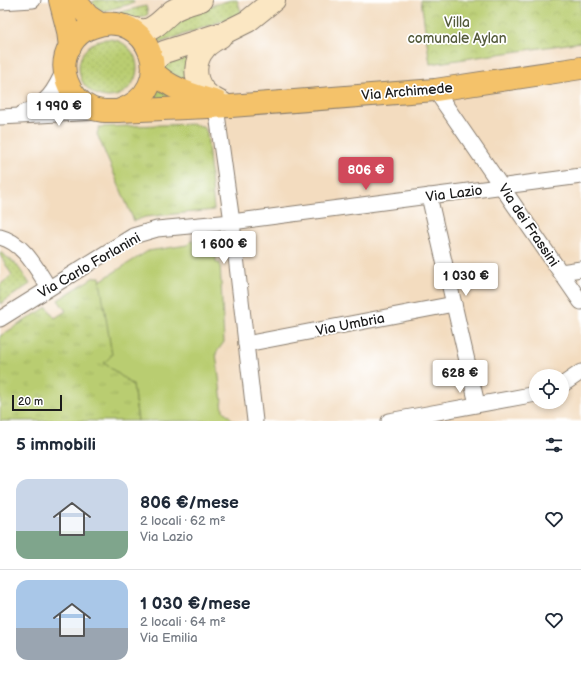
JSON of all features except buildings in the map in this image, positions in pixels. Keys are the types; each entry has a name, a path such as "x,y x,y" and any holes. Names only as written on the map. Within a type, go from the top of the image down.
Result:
{"main road":[{"path":"60,0 68,31 70,47"},
{"path":"75,0 88,16 100,24"},
{"path":"100,24 125,26 136,33 145,42 151,53 153,68 151,82 146,92 138,101 129,107 111,111 91,108 81,102 72,92 67,81 64,68 70,47 77,37 87,29 100,24"},
{"path":"153,68 160,79 166,83 223,105"},
{"name":"Via Archimede","path":"111,111 223,105 435,90 581,68"}],"street":[{"path":"0,2 33,0"},
{"path":"125,26 139,30 146,30 155,26 174,10 186,4 201,0"},
{"path":"255,421 232,222 223,105 204,92 198,82 196,72 200,54 206,46 226,32 248,21 274,0"},
{"path":"153,68 156,59 164,52 226,32"},
{"path":"6,117 31,110 43,103 53,92 64,68"},
{"name":"Via dei Frassini","path":"435,90 581,302"},
{"path":"6,117 111,111"},
{"name":"Via Lazio","path":"232,222 581,176"},
{"path":"429,196 477,404"},
{"name":"Via Carlo Forlanini","path":"0,319 133,236 157,229 232,222"},
{"path":"0,237 18,246 31,259 49,288"},
{"path":"561,272 581,269"},
{"name":"Via Umbria","path":"246,344 454,304"},
{"path":"569,380 581,372"},
{"path":"398,420 529,395"}],"green space":[{"path":"96,0 133,0 134,3 104,11 99,9 92,2"},
{"path":"231,0 237,0 242,14 159,43 156,35 182,14"},
{"name":"Villa comunale Aylan","path":"421,0 581,0 581,42 430,64"},
{"path":"146,6 148,14 144,17 135,19 112,14"},
{"path":"108,39 119,41 129,47 135,57 137,68 135,79 129,89 119,95 108,97 97,95 87,89 81,79 79,68 81,57 87,47 97,41"},
{"path":"183,57 188,60 190,81 179,79 165,71 163,62"},
{"path":"157,87 182,101 152,98"},
{"path":"194,124 204,127 207,133 214,210 145,217 134,221 97,134 99,127"},
{"path":"216,240 216,263 220,263 224,342 216,353 223,410 234,421 138,421 133,385 104,363 112,355 100,281 148,251 187,245 191,241"},
{"path":"0,252 16,264 30,284 0,304 0,285 12,275 0,255"},
{"path":"94,277 100,277 113,355 105,363 133,385 138,421 0,421 0,336 47,307 55,318 66,311 58,300"}]}
